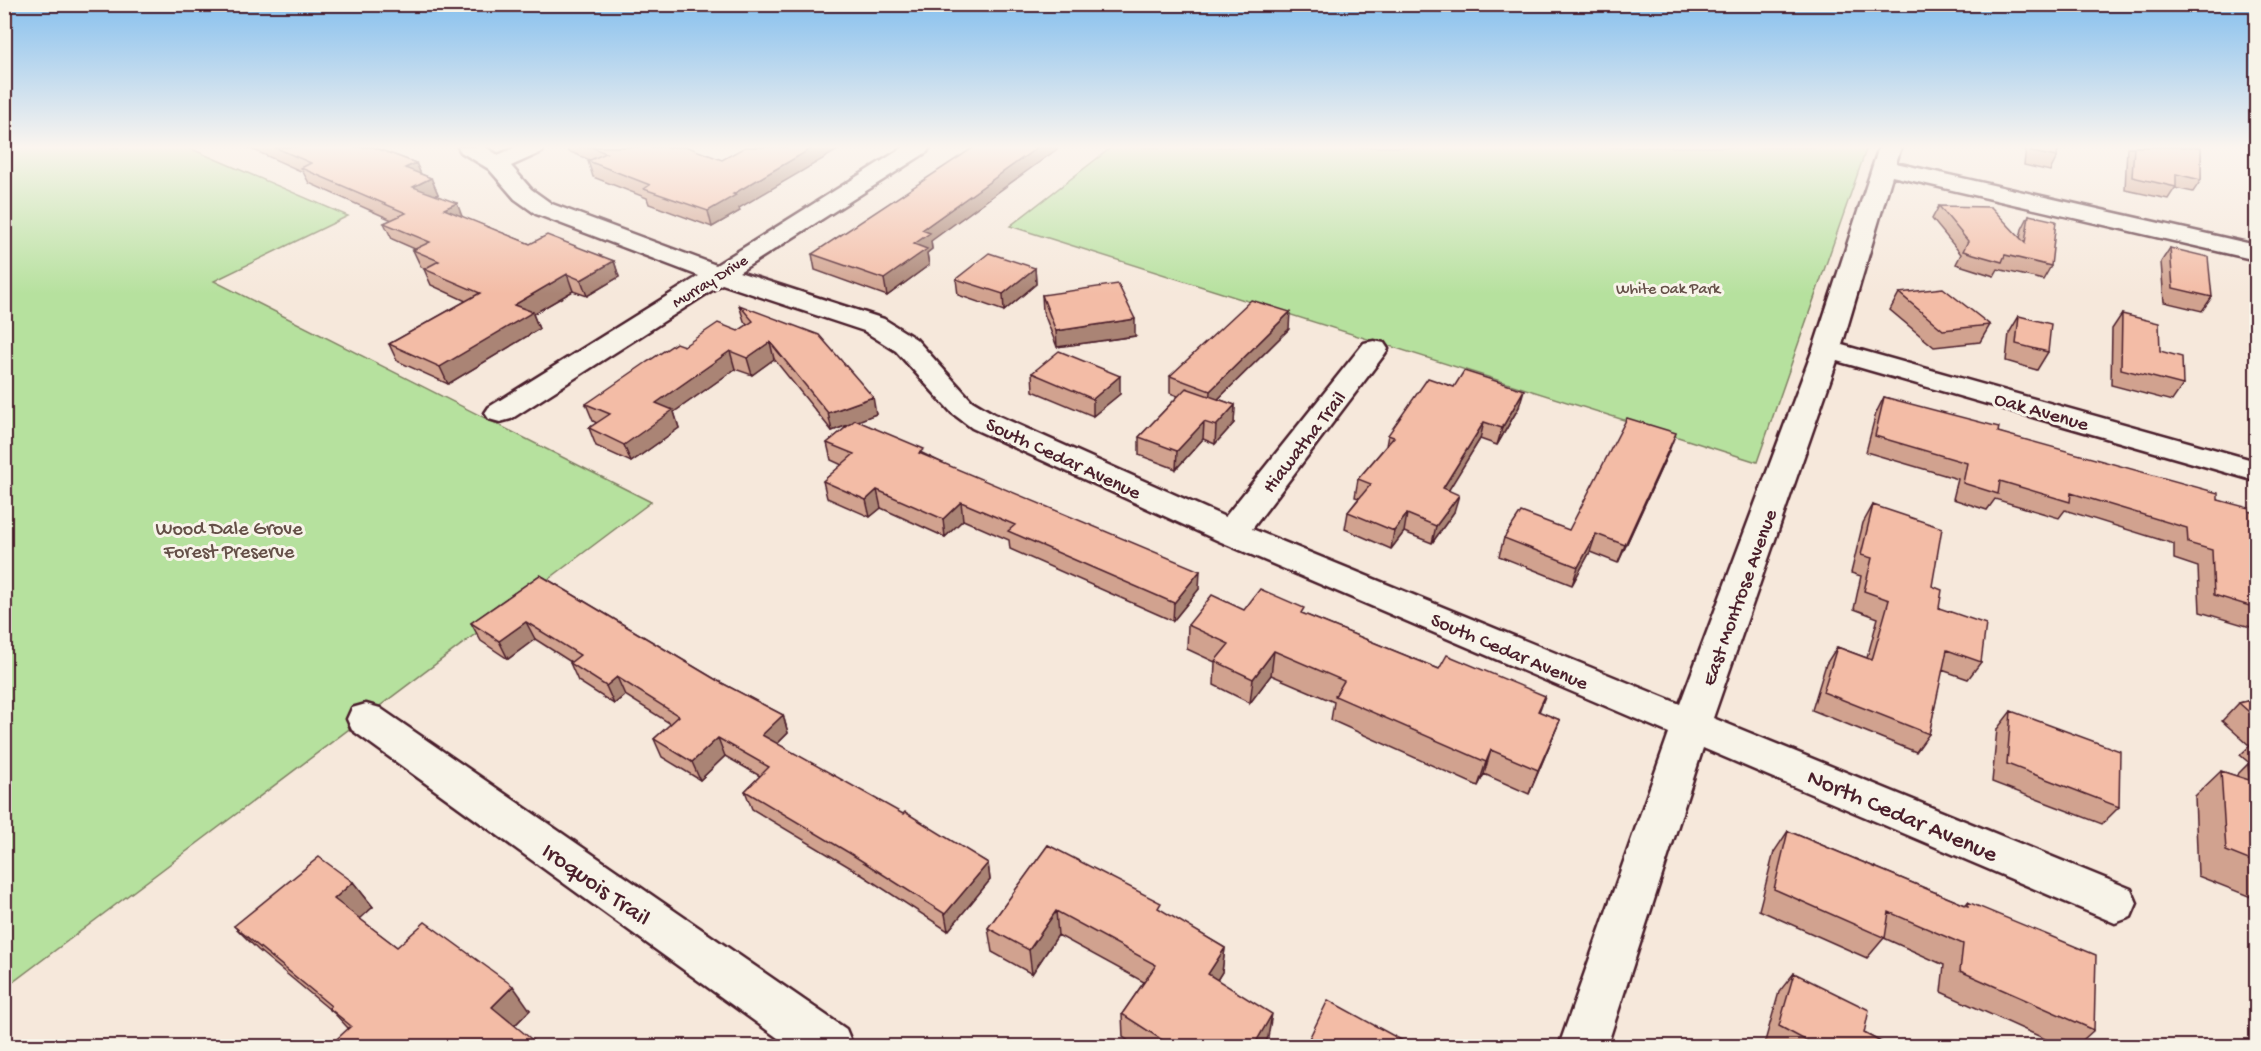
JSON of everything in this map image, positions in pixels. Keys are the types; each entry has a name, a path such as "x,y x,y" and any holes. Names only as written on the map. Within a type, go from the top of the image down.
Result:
{"street":[{"name":"South Cedar Avenue","path":"526,196 544,209 718,274 874,325 906,345 962,407 983,421 1231,532 1691,726"},
{"name":"Murray Drive","path":"500,413 841,196"},
{"name":"East Montrose Avenue","path":"1583,1047 1691,726 1827,349 1875,196"},
{"path":"2039,196 2256,252"},
{"name":"Hiawatha Trail","path":"1231,532 1374,349"},
{"name":"Oak Avenue","path":"1827,349 2256,471"},
{"name":"Iroquois Trail","path":"366,719 829,1047"},
{"name":"North Cedar Avenue","path":"1691,726 2115,903"}],"green space":[{"name":"Wood Dale Grove Forest Preserve","path":"5,196 301,196 348,216 214,281 651,502 5,988"},
{"name":"White Oak Park","path":"1049,196 1850,196 1757,462 1010,226"}],"building":[{"path":"366,196 438,196 457,203 444,209 530,244 547,235 614,261 581,280 567,274 514,305 533,312 440,367 389,344 480,293 424,269 439,261 413,250 430,242 384,223 406,213"},
{"path":"664,196 734,196 708,211"},
{"path":"900,196 969,196 922,230 930,233 914,244 927,249 884,279 812,254"},
{"path":"1939,206 1991,207 2025,243 2029,215 2056,221 2051,266 2005,255 2002,262 1963,251 1968,241"},
{"path":"2170,248 2208,257 2212,297 2173,288"},
{"path":"989,253 1035,268 1003,294 956,279"},
{"path":"1118,284 1135,319 1056,331 1042,295"},
{"path":"1943,288 1990,325 1943,330 1899,293"},
{"path":"1251,300 1290,312 1210,391 1170,376"},
{"path":"739,305 819,335 873,397 828,413 770,342 747,358 730,351 656,403 673,410 624,445 589,428 610,414 586,404 676,343 684,346 718,323 738,331 753,321"},
{"path":"2122,314 2159,323 2160,351 2182,357 2183,385 2121,369"},
{"path":"2019,316 2051,324 2048,352 2016,344"},
{"path":"1059,351 1120,376 1093,399 1032,373"},
{"path":"1464,371 1524,390 1502,428 1484,422 1443,488 1459,495 1436,526 1407,514 1394,531 1348,512 1371,484 1358,479 1394,437 1388,435 1428,378 1454,387"},
{"path":"1186,388 1235,405 1216,426 1204,422 1177,451 1139,437"},
{"path":"1884,397 1999,427 1998,432 2218,493 2218,500 2249,508 2249,511 2256,514 2256,608 2214,595 2212,550 2188,543 2187,528 2071,493 2070,502 2000,481 1998,494 1963,483 1967,463 1875,436"},
{"path":"1627,418 1676,433 1625,545 1596,534 1578,567 1504,538 1521,512 1569,530"},
{"path":"855,420 924,449 919,453 1200,571 1174,603 1008,531 1015,525 961,502 943,519 877,490 866,500 823,481 854,454 827,443"},
{"path":"1873,505 1942,528 1932,586 1942,590 1939,608 1986,624 1981,662 1947,650 1929,734 1823,692 1837,647 1872,660 1889,600 1864,591 1872,558 1861,555"},
{"path":"540,575 718,681 783,715 762,735 903,814 905,812 988,863 945,914 851,854 745,791 769,767 718,738 692,762 654,739 679,716 617,677 606,686 570,663 580,655 526,622 499,641 471,623"},
{"path":"1260,589 1304,608 1301,613 1439,669 1447,655 1545,696 1538,711 1560,720 1538,770 1491,750 1486,762 1335,696 1344,681 1274,651 1253,679 1215,661 1229,644 1188,625 1212,595 1244,610"},
{"path":"2256,699 2256,718 2239,703"},
{"path":"2011,711 2120,751 2119,807 2007,764"},
{"path":"2248,764 2256,767 2256,863 2226,851 2221,771 2249,780"},
{"path":"1788,831 1968,906 1968,902 2096,955 2094,1030 1960,971 1963,944 1889,912 1885,938 1774,889"},
{"path":"1048,845 1161,903 1158,908 1225,948 1208,974 1272,1014 1253,1047 1173,1047 1122,1014 1156,965 1056,911 1029,950 988,928"},
{"path":"319,857 353,882 334,899 397,947 425,922 513,986 492,1007 541,1047 391,1047 388,1044 386,1047 328,1047 351,1026 329,1008 331,1006 234,926"},
{"path":"1794,973 1869,1010 1864,1033 1890,1047 1818,1047 1779,1026"},
{"path":"1328,1000 1414,1047 1305,1047"}]}
